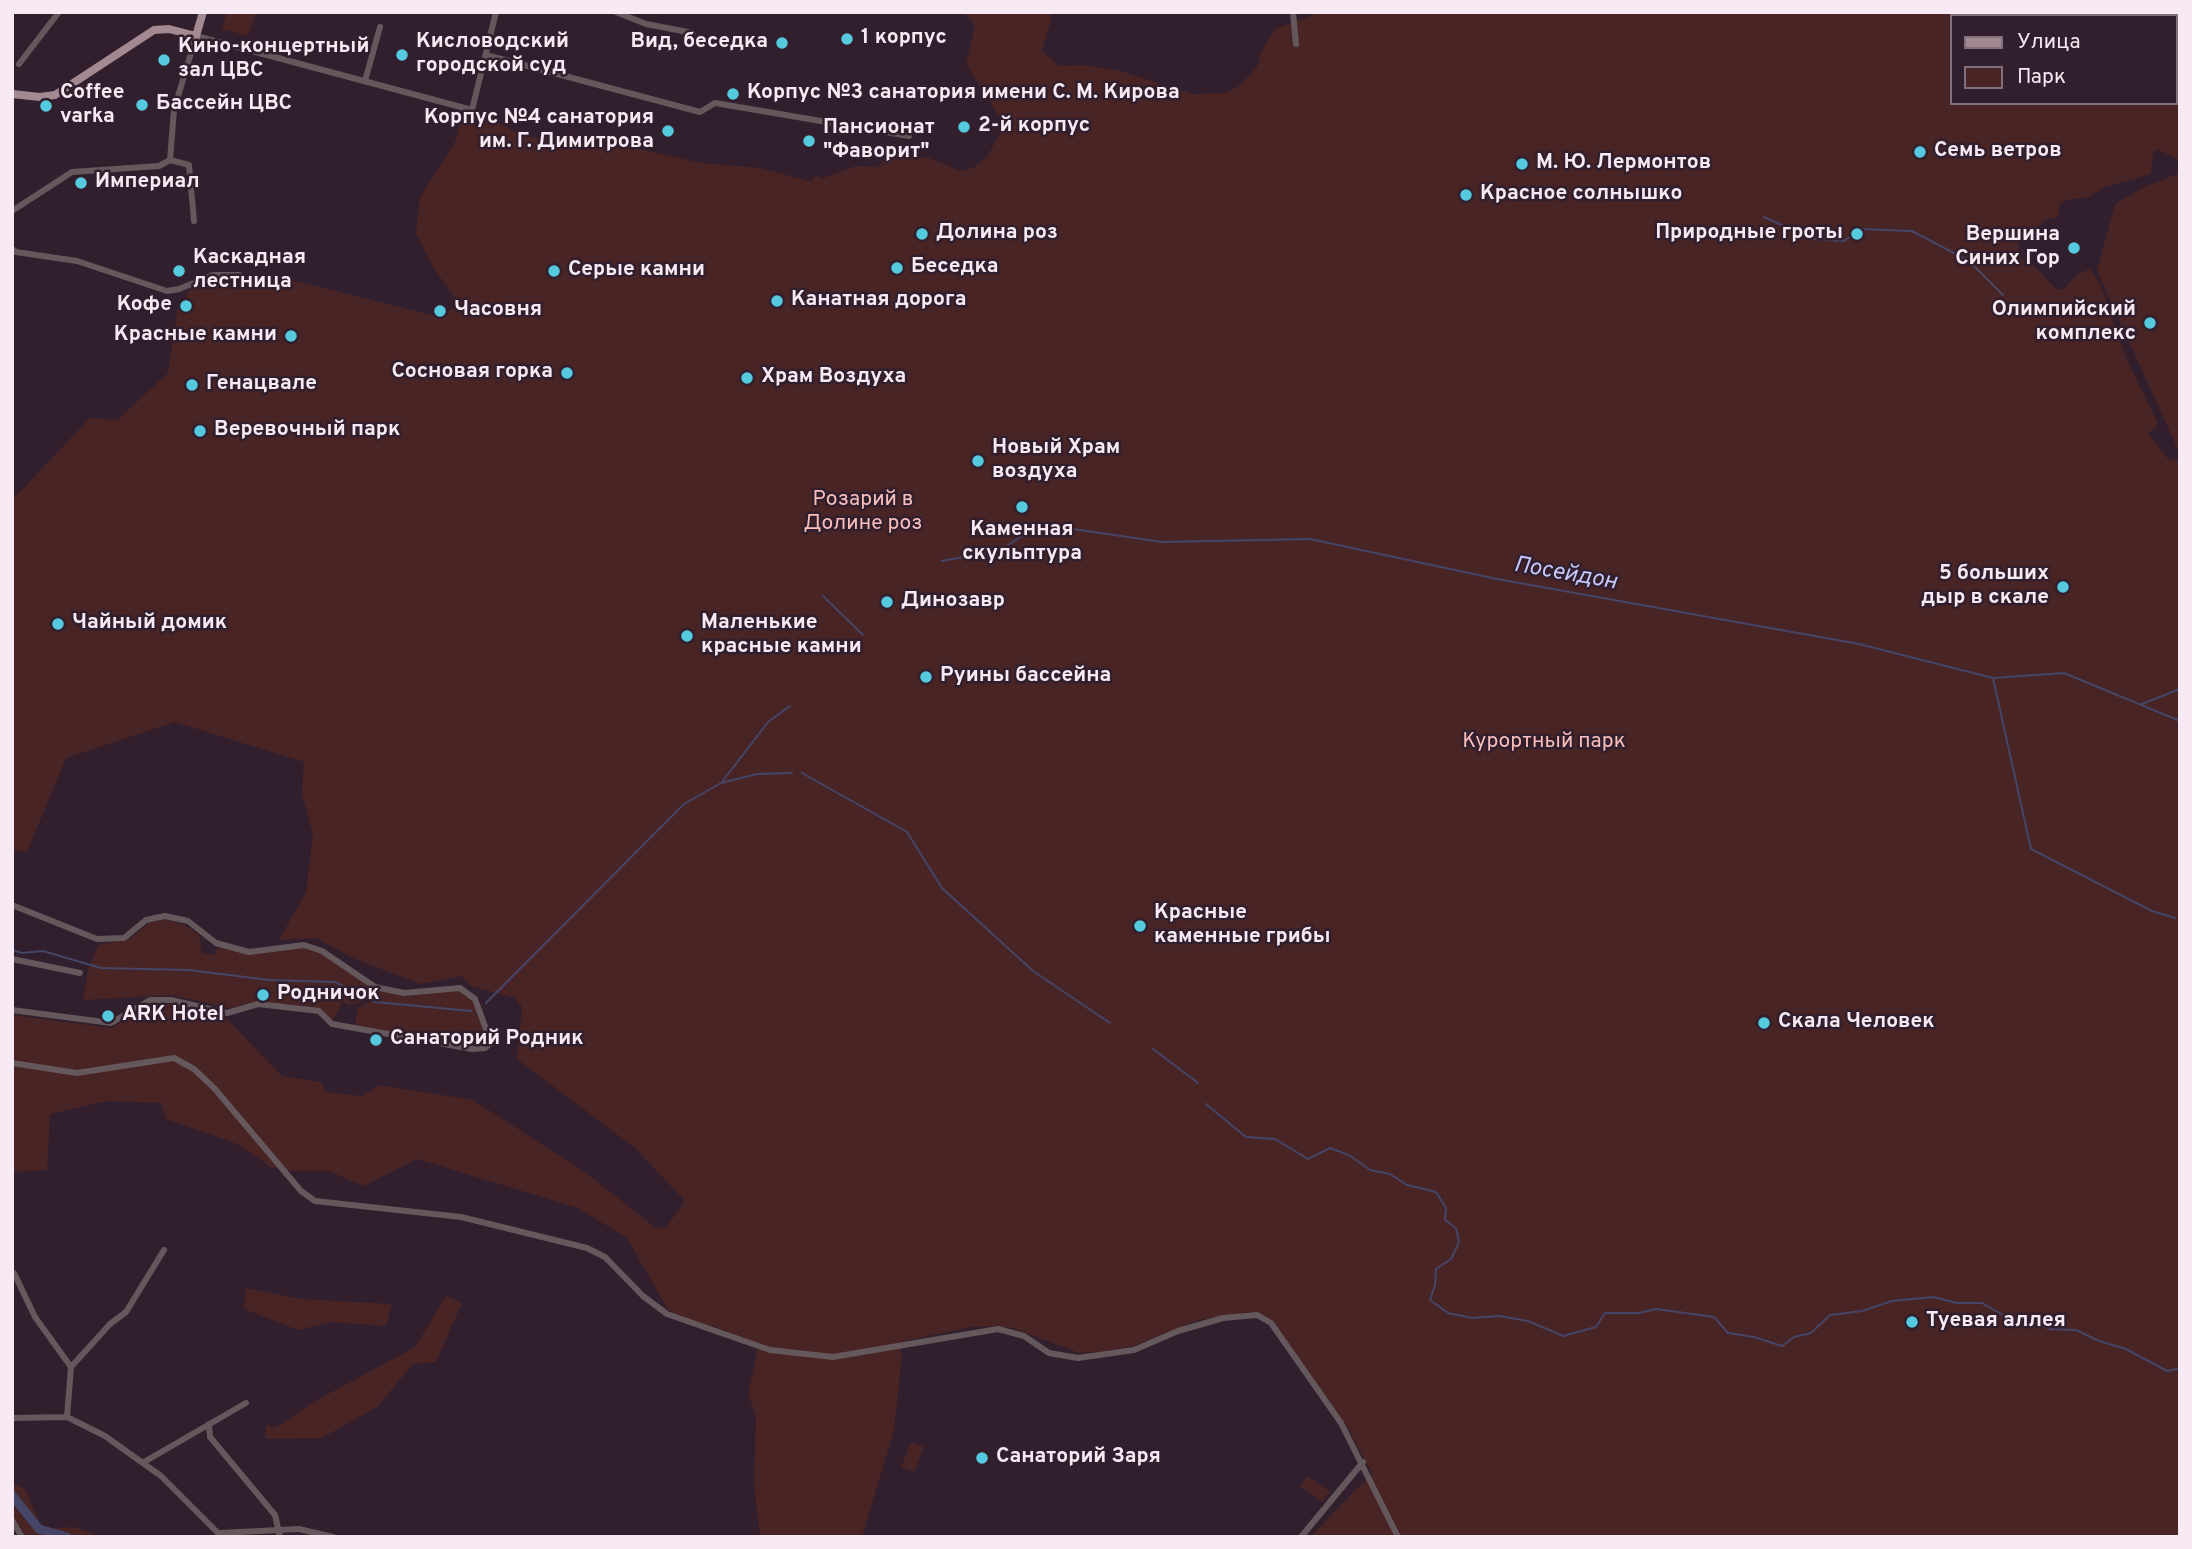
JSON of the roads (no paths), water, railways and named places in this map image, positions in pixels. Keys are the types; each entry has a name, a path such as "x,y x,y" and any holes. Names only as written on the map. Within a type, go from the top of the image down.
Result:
{"main road":[{"path":"12,94 40,97 55,95 154,30 169,29 196,36 203,12"}],"street":[{"path":"19,64 59,12"},
{"path":"170,160 174,110 196,36 472,110 496,12"},
{"path":"616,12 646,24 693,33"},
{"path":"1293,12 1296,44"},
{"path":"365,80 380,27"},
{"path":"486,55 700,112 715,103 909,136"},
{"path":"12,211 72,172 159,166 170,160 189,164 194,221"},
{"path":"12,249 16,253 77,261 167,291 213,275 239,275"},
{"path":"12,905 97,939 124,938 146,920 165,916 187,921 216,943 249,952 304,945 322,951 375,987 404,993 460,988 475,999 491,1043 485,1048 472,1049 332,1024 319,1011 258,1004 227,1013 171,1000 150,1000 111,1023 12,1010"},
{"path":"12,959 80,973"},
{"path":"12,1063 77,1073 174,1058 194,1069 215,1088 301,1191 315,1201 461,1217 587,1248 605,1256 643,1296 667,1314 770,1350 842,1357 957,1334 998,1329 1024,1336 1049,1353 1078,1358 1134,1350 1178,1331 1223,1318 1257,1315 1271,1323 1302,1365 1363,1462 1398,1537"},
{"path":"67,1417 71,1367 110,1324 126,1312 164,1251"},
{"path":"14,1273 35,1317 71,1367"},
{"path":"144,1462 246,1403"},
{"path":"12,1418 67,1417 105,1436 144,1462 220,1535 309,1529 333,1537"},
{"path":"209,1424 210,1437 262,1496 275,1515 280,1533"},
{"path":"1301,1537 1363,1462"},
{"path":"12,1520 22,1537"}],"waterway":[{"path":"1764,217 1813,239 1844,241 1861,229 1912,231 1969,261 2003,295"},
{"name":"Посейдон","path":"942,561 1001,550 1039,524 1162,542 1310,539 1497,579 1859,644 1993,678 2064,673 2180,721"},
{"path":"823,596 863,635"},
{"path":"1993,678 2031,849 2152,911 2175,918"},
{"path":"2142,704 2180,689"},
{"path":"722,782 768,722 790,706"},
{"path":"486,1003 684,804 721,783 757,774 792,773"},
{"path":"802,773 907,832 942,888 1033,971 1110,1023"},
{"path":"12,950 22,953 43,951 101,968 189,970 269,980 335,982 375,1002 471,1011"},
{"path":"1153,1049 1198,1083"},
{"path":"1206,1104 1246,1137 1275,1139 1308,1159 1330,1148 1349,1155 1370,1170 1390,1174 1407,1185 1436,1192 1446,1208 1445,1220 1456,1228 1459,1242 1451,1259 1436,1269 1430,1300 1448,1313 1472,1318 1499,1316 1528,1321 1563,1336 1596,1327 1605,1313 1639,1313 1656,1309 1714,1317 1728,1333 1754,1337 1782,1346 1794,1337 1811,1333 1830,1315 1862,1311 1892,1301 1933,1297 1957,1303 1982,1303 2003,1315 2050,1329 2076,1330 2099,1341 2126,1349 2167,1371 2180,1368"},
{"path":"12,1495 39,1529 67,1537"}],"place":[{"name":"1 корпус","path":"847,39"},
{"name":"Вид, беседка","path":"782,43"},
{"name":"Кисловодский городской суд","path":"402,55"},
{"name":"Кино-концертный зал ЦВС","path":"164,60"},
{"name":"Корпус №3 санатория имени С. М. Кирова","path":"733,94"},
{"name":"Бассейн ЦВС","path":"142,105"},
{"name":"Coffee varka","path":"46,106"},
{"name":"2-й корпус","path":"964,127"},
{"name":"Корпус №4 санатория им. Г. Димитрова","path":"668,131"},
{"name":"Пансионат \"Фаворит\"","path":"809,141"},
{"name":"Семь ветров","path":"1920,152"},
{"name":"М. Ю. Лермонтов","path":"1522,164"},
{"name":"Империал","path":"81,183"},
{"name":"Красное солнышко","path":"1466,195"},
{"name":"Долина роз","path":"922,234"},
{"name":"Природные гроты","path":"1857,234"},
{"name":"Вершина Синих Гор","path":"2074,248"},
{"name":"Беседка","path":"897,268"},
{"name":"Каскадная лестница","path":"179,271"},
{"name":"Серые камни","path":"554,271"},
{"name":"Канатная дорога","path":"777,301"},
{"name":"Кофе","path":"186,306"},
{"name":"Часовня","path":"440,311"},
{"name":"Олимпийский комплекс","path":"2150,323"},
{"name":"Красные камни","path":"291,336"},
{"name":"Сосновая горка","path":"567,373"},
{"name":"Храм Воздуха","path":"747,378"},
{"name":"Генацвале","path":"192,385"},
{"name":"Веревочный парк","path":"200,431"},
{"name":"Новый Храм воздуха","path":"978,461"},
{"name":"Каменная скульптура","path":"1022,507"},
{"name":"5 больших дыр в скале","path":"2063,587"},
{"name":"Динозавр","path":"887,602"},
{"name":"Чайный домик","path":"58,624"},
{"name":"Маленькие красные камни","path":"687,636"},
{"name":"Руины бассейна","path":"926,677"},
{"name":"Красные каменные грибы","path":"1140,926"},
{"name":"Родничок","path":"263,995"},
{"name":"ARK Hotel","path":"108,1016"},
{"name":"Скала Человек","path":"1764,1023"},
{"name":"Санаторий Родник","path":"376,1040"},
{"name":"Туевая аллея","path":"1912,1322"},
{"name":"Санаторий Заря","path":"982,1458"}],"park label":[{"name":"Розарий в Долине роз","path":"863,513"},
{"name":"Курортный парк","path":"1544,743"}]}
